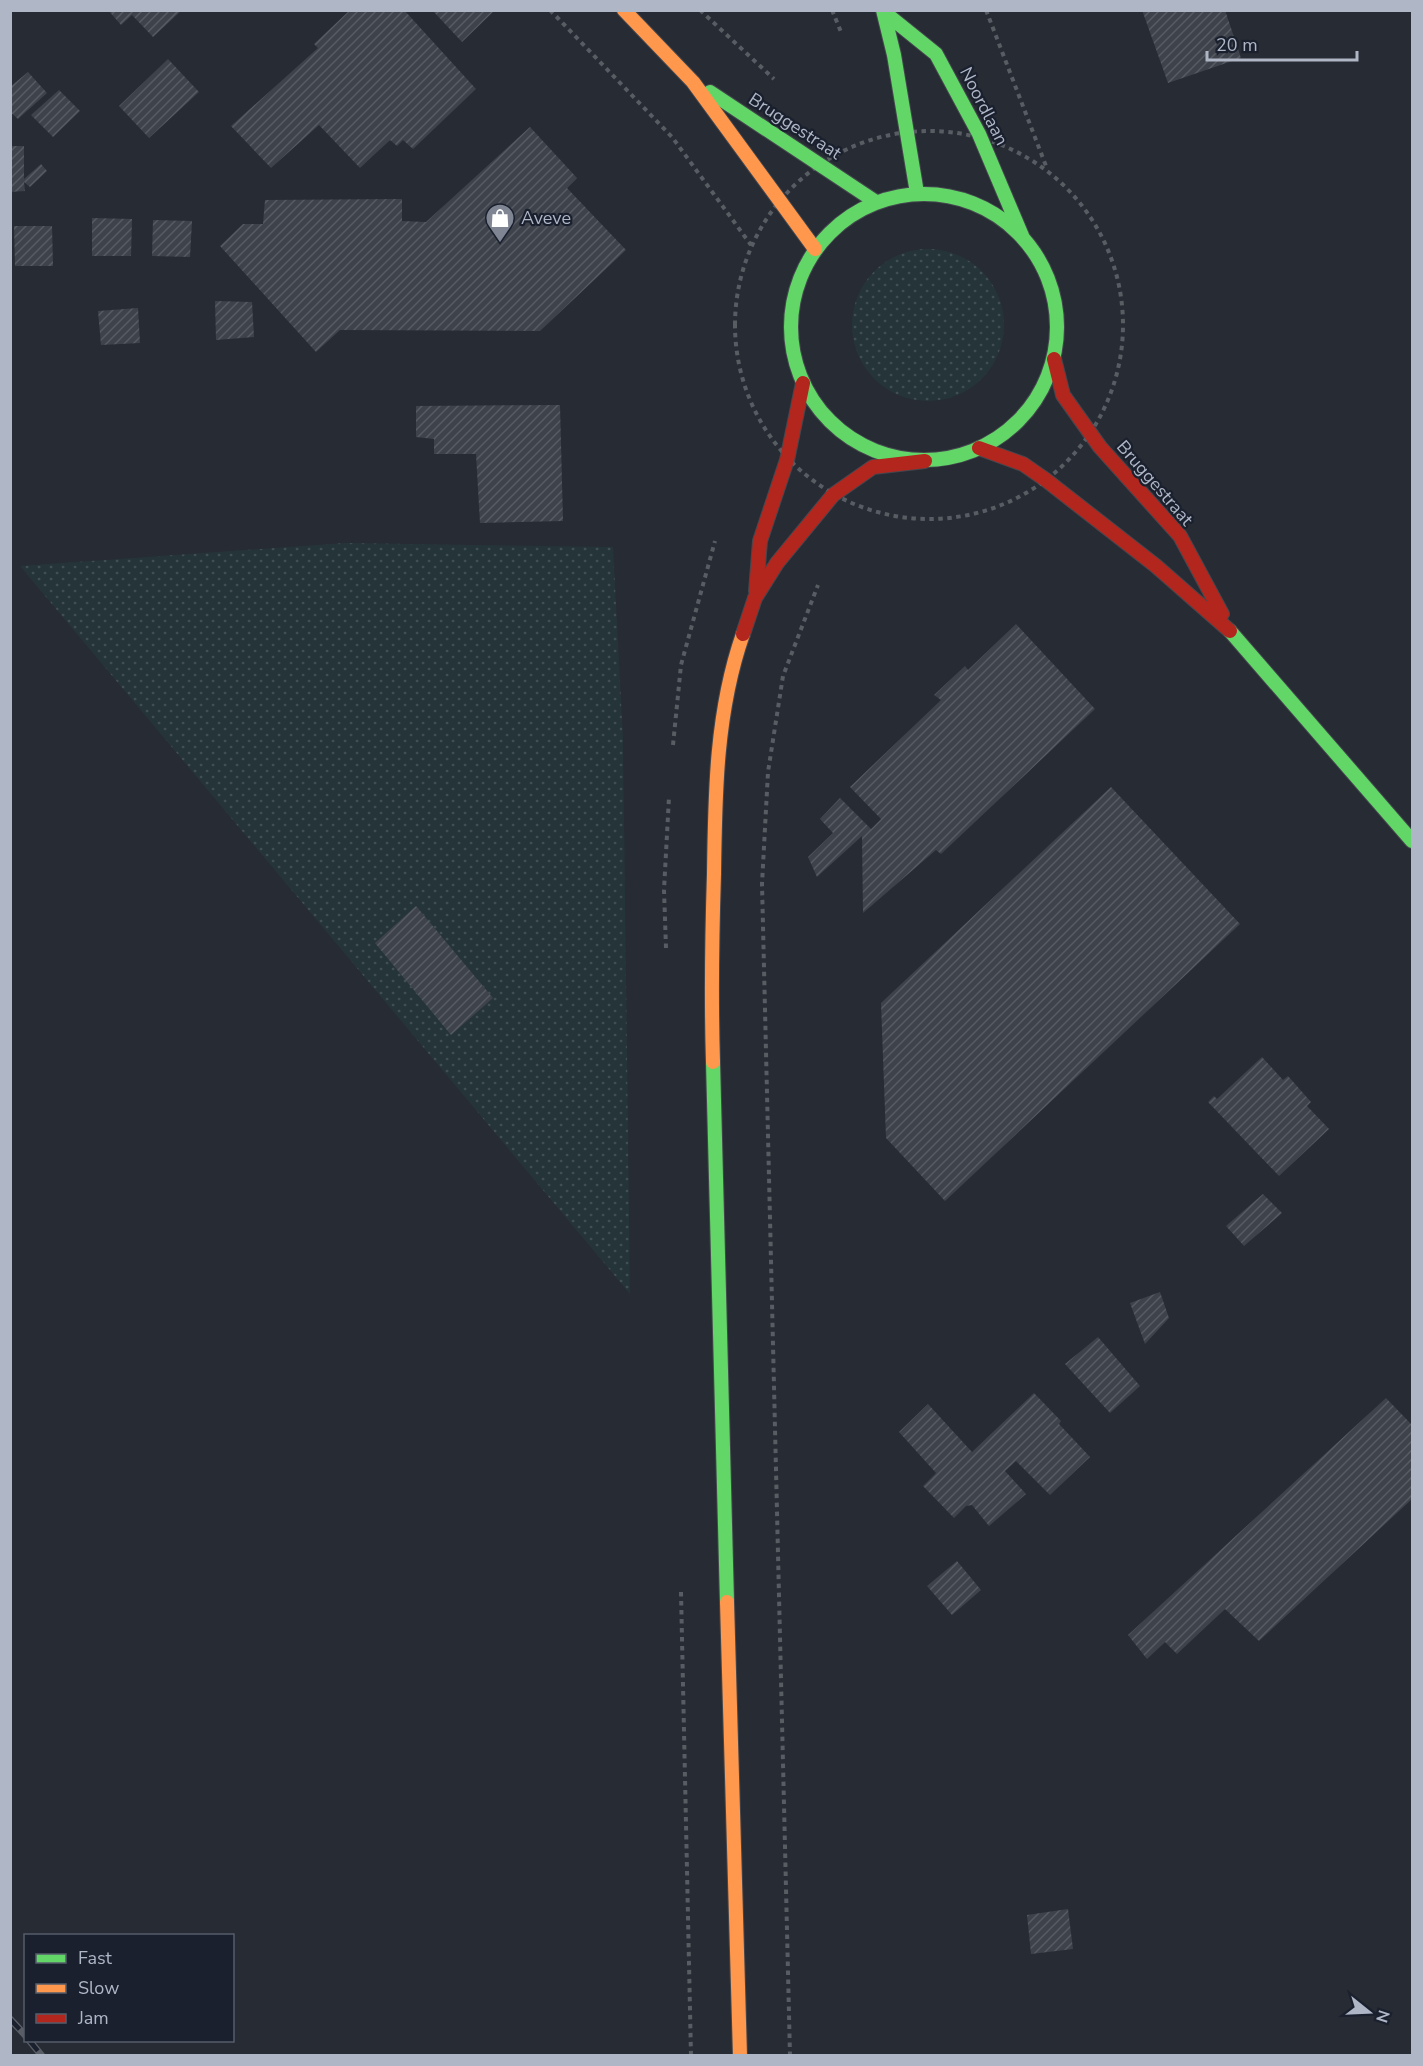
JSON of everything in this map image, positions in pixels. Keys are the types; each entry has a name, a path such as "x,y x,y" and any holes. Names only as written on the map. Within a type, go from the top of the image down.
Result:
{"main road":[{"name":"Bruggestraat","path":"624,10 693,82 815,249"},
{"name":"Noordlaan","path":"884,11 894,51 907,157 917,193"},
{"name":"Noordlaan","path":"884,11 936,54 980,134 1023,238"},
{"name":"Bruggestraat","path":"693,82 876,202"},
{"path":"740,2055 711,1007 716,766 735,656 755,598 777,563 833,495 873,467 953,457 979,448 1013,426 1038,396 1054,359 1057,327 1054,294 1042,264 1023,238 976,203 917,193 876,202 842,221 815,249 799,280 791,315 793,350 803,383 823,415 853,440 887,455 925,460"},
{"name":"Bruggestraat","path":"1054,359 1062,395 1100,447 1180,536 1231,632"},
{"path":"755,598 760,541 787,460 803,383"},
{"name":"Bruggestraat","path":"979,448 1023,464 1046,480 1156,566 1231,632 1413,841"}],"path":[{"path":"550,10 672,137 751,245"},
{"path":"700,10 777,81"},
{"path":"987,10 1046,167"},
{"path":"854,136 863,140"},
{"path":"856,517 862,507"},
{"path":"790,2055 762,884 768,772 783,676 819,582"}],"shaded area":[{"path":"928,249 943,250 957,255 982,271 998,296 1003,310 1003,340 998,354 982,379 957,395 943,400 928,401 913,400 899,395 874,379 858,354 853,340 852,325 853,310 858,296 874,271 899,255 913,250"},
{"path":"345,543 613,547 623,740 630,1294 20,566"}],"building":[{"path":"108,10 182,10 153,37 132,15 121,25"},
{"path":"350,10 404,10 476,89 413,149 403,140 397,146 390,140 360,168 319,125 271,168 231,126 318,48 314,44"},
{"path":"432,10 495,10 462,42"},
{"path":"1142,10 1225,10 1241,58 1168,83"},
{"path":"168,59 199,92 149,138 119,106"},
{"path":"28,72 47,93 18,119 10,112 10,87"},
{"path":"59,90 80,111 53,137 31,115"},
{"path":"530,127 577,178 567,188 626,250 540,331 340,330 316,352 220,246 243,224 263,224 265,200 402,199 402,221 426,222"},
{"path":"10,146 24,146 24,179 41,164 47,171 30,187 24,182 25,191 10,192"},
{"path":"92,218 132,219 131,256 92,256"},
{"path":"153,220 192,221 190,257 152,256"},
{"path":"14,226 52,226 53,266 15,266"},
{"path":"215,301 252,302 254,337 216,340"},
{"path":"138,308 140,343 101,345 98,311"},
{"path":"560,405 563,521 480,523 476,454 434,454 434,439 416,437 416,406"},
{"path":"1016,624 1095,709 941,854 936,850 863,913 862,836 817,877 808,857 833,833 820,819 840,798 871,829 881,819 850,787 941,700 934,695 965,666 968,670"},
{"path":"1111,787 1240,924 945,1201 886,1138 881,1003"},
{"path":"416,906 493,998 451,1035 375,943"},
{"path":"1262,1057 1283,1080 1288,1076 1311,1102 1307,1106 1329,1129 1279,1176 1208,1102 1214,1096 1217,1099"},
{"path":"1263,1194 1282,1213 1244,1246 1226,1226"},
{"path":"1160,1292 1169,1318 1145,1344 1130,1303"},
{"path":"1098,1337 1140,1386 1110,1413 1065,1364"},
{"path":"1034,1393 1061,1421 1059,1424 1090,1457 1050,1495 1016,1461 1005,1471 1026,1494 989,1526 972,1505 966,1506 954,1518 923,1486 936,1473 899,1432 928,1404 972,1452"},
{"path":"1386,1398 1412,1425 1412,1499 1259,1641 1225,1609 1177,1654 1165,1642 1147,1659 1128,1635"},
{"path":"957,1561 981,1590 952,1615 927,1586"},
{"path":"1068,1909 1073,1949 1031,1954 1027,1915"}],"railway":[{"path":"10,2019 24,2034"},
{"path":"31,2042 42,2056"}],"traffic: fast":[{"path":"883,10 894,55 917,193"},
{"path":"884,12 936,54 979,134 1023,238"},
{"path":"710,92 876,202"},
{"path":"924,194 950,197 975,204 998,217 1018,233 1034,253 1047,276 1054,301 1057,327 1054,353 1047,378 1034,401 1018,421 998,437 975,450 950,457 924,460 898,457 873,450 850,437 830,421 814,401 801,378 794,353 791,327 794,301 801,276 814,253 830,233 850,217 873,204 898,197 924,194"},
{"path":"1230,631 1412,841"},
{"path":"713,1062 727,1602"}],"traffic: slow":[{"path":"624,10 693,82 815,249"},
{"path":"713,1062 712,944 716,783 727,693 743,634"},
{"path":"727,1602 740,2056"}],"traffic: jam":[{"path":"1054,359 1063,395 1100,447 1180,536 1222,614"},
{"path":"756,591 760,541 787,460 803,383"},
{"path":"979,448 1023,464 1046,480 1156,566 1230,631"},
{"path":"743,634 755,598 777,563 833,495 873,467 925,461"}],"place":[{"name":"Aveve","path":"500,244"}]}
